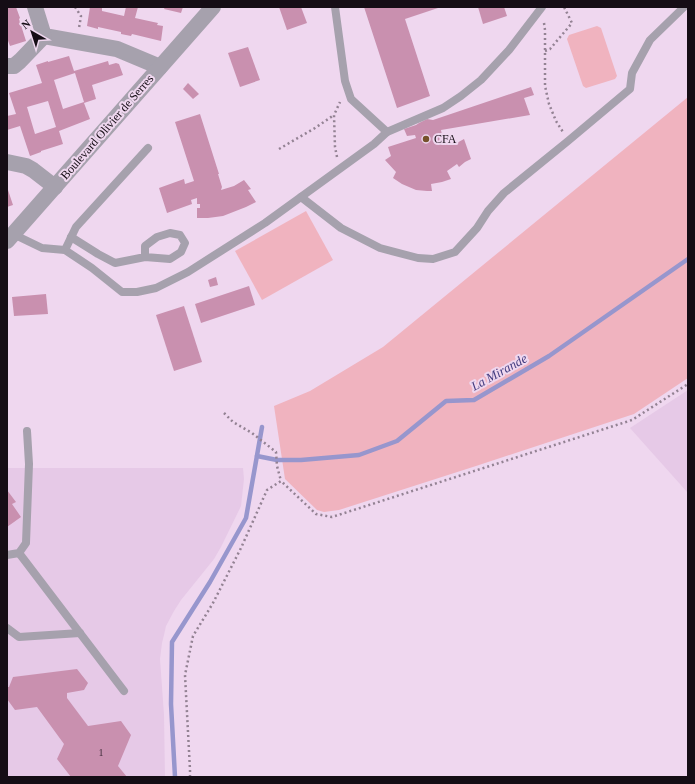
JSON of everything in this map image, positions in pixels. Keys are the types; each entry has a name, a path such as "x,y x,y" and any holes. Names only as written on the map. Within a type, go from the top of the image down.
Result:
{"street":[{"path":"7,66 14,66 44,36 34,7"},
{"name":"Boulevard Olivier de Serres","path":"9,236 54,188 213,7"},
{"name":"Boulevard Olivier de Serres","path":"44,36 117,49 160,67"},
{"name":"Boulevard Olivier de Serres","path":"7,162 26,166 54,188"}],"lane":[{"path":"335,7 344,81 351,99 387,132"},
{"path":"301,197 341,228 380,248 418,258 434,259 455,252 477,228 488,211 504,193 630,89 632,73 650,40 684,7"},
{"path":"9,236 42,248 65,250 92,268 122,292 137,292 156,288 188,272 265,223 374,144 387,132 443,108 461,96 481,80 510,50 542,8"},
{"path":"65,250 76,227 148,148"},
{"path":"71,237 98,254 116,263 145,257 170,259 181,252 185,243 180,235 170,233 157,237 145,246 145,257"},
{"path":"7,555 19,553 26,543 30,464 27,431"},
{"path":"19,553 124,691"},
{"path":"7,628 19,637 80,633"}],"path":[{"path":"75,7 82,16 76,42"},
{"path":"545,51 550,49 572,23 564,7"},
{"path":"542,8 545,30 545,86 548,104 568,141"},
{"path":"339,170 335,147 334,115 347,89"},
{"path":"278,149 315,128 334,115"},
{"path":"224,413 233,422 252,433 276,452 277,466 281,482 316,514 332,517 632,420 688,384"},
{"path":"190,777 185,674 193,636 213,603 241,548 267,490 281,482"}],"shaded area":[{"path":"597,26 601,28 617,76 615,79 586,88 583,86 567,39 569,35"},
{"path":"688,97 688,378 634,414 339,510 324,512 317,510 285,479 274,406 310,391 383,347"},
{"path":"306,211 333,260 262,300 235,251"},
{"path":"688,390 688,493 630,428"},
{"path":"7,468 243,468 244,479 241,506 214,559 181,600 166,626 160,659 164,715 165,777 7,777"}],"building":[{"path":"7,7 16,7 26,41 10,46 7,38"},
{"path":"90,7 102,7 102,11 124,16 126,7 138,7 135,18 158,23 157,25 163,26 161,41 132,34 131,36 121,34 121,32 98,27 98,29 87,26"},
{"path":"165,7 183,7 181,13 164,9"},
{"path":"279,7 301,7 307,23 287,30"},
{"path":"364,7 441,7 405,19 430,96 397,108"},
{"path":"478,7 504,7 507,16 483,24"},
{"path":"248,47 260,80 240,87 228,53"},
{"path":"69,56 74,71 108,61 109,65 116,63 119,64 123,75 92,85 96,99 84,103 90,119 59,131 63,144 30,156 20,126 7,130 7,116 16,114 9,93 42,83 36,65","holes":["75,73 84,102 63,109 54,80","48,101 56,127 35,134 27,107"]},
{"path":"188,83 199,94 193,99 183,89"},
{"name":"CFA","path":"531,87 534,95 524,98 530,115 441,130 442,135 439,141 442,143 449,137 455,144 464,139 471,159 459,167 457,164 447,171 451,179 431,184 432,191 427,191 416,190 393,178 396,172 385,160 391,156 388,147 416,138 415,135 407,136 404,129 427,119 433,120"},
{"path":"200,114 219,174 222,187 221,190 234,186 244,180 251,189 248,190 256,202 223,216 197,218 197,208 200,208 200,204 197,204 197,198 191,200 192,204 167,213 159,188 184,179 185,184 194,181 175,122"},
{"path":"7,187 13,205 7,207"},
{"path":"216,277 218,285 210,287 208,280"},
{"path":"249,286 255,305 201,323 195,304"},
{"path":"46,294 48,314 14,316 12,297"},
{"path":"184,306 202,362 174,371 156,315"},
{"path":"7,490 16,502 12,504 21,517 7,527"},
{"path":"77,669 88,683 84,690 67,693 67,698 88,726 121,721 131,735 118,766 127,777 71,777 57,759 64,744 37,707 15,710 7,699 7,687 9,687 13,677"}],"waterway":[{"name":"La Mirande","path":"257,456 277,460 301,460 359,455 397,441 446,401 474,400 549,356 688,259"},
{"path":"175,777 171,704 172,642 210,582 246,518 262,427"}],"place":[{"name":"CFA","path":"426,139"}]}
